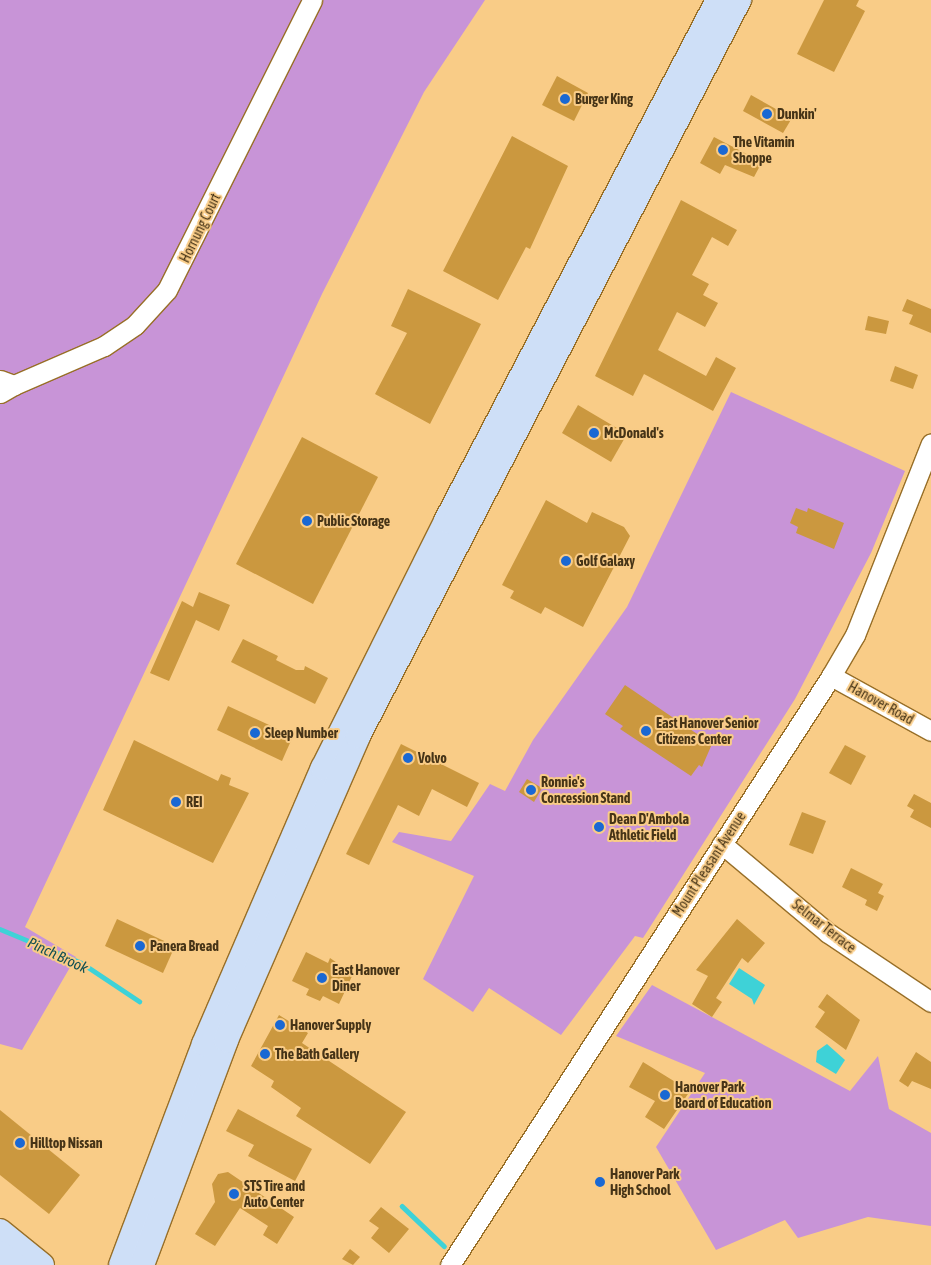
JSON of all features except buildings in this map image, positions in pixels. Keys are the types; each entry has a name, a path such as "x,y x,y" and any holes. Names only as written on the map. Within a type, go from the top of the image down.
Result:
{"main road":[{"path":"121,1265 204,1044 313,789 442,529 718,0"},
{"path":"142,1265 226,1040 358,736 739,0"},
{"path":"0,1232 42,1265"},
{"path":"0,1253 15,1265"}],"street":[{"name":"Hornung Court","path":"5,386 119,336 167,290 312,0"},
{"name":"Mount Pleasant Avenue","path":"450,1265 831,676 855,634 931,443"},
{"name":"Hanover Road","path":"831,676 931,731"},
{"name":"Selmar Terrace","path":"722,844 828,933 931,1002"}],"shaded area":[{"path":"0,0 485,0 424,92 322,294 25,927 76,957 22,1050 0,1044"},
{"path":"731,392 905,471 871,553 795,699 643,938 635,936 561,1035 489,988 473,1012 423,979 474,876 392,842 399,832 451,841 490,784 505,791 533,740 627,607"},
{"path":"652,985 850,1091 878,1056 889,1109 931,1133 931,1226 868,1217 798,1238 785,1220 716,1250 656,1147 705,1073 616,1036"}],"water":[{"path":"739,968 765,985 754,1005 752,999 729,984"},
{"path":"827,1044 845,1060 836,1074 816,1062 817,1051"}],"waterway":[{"name":"Pinch Brook","path":"0,929 82,963 139,1001"},
{"name":"Pinch Brook","path":"402,1206 444,1246"}],"place":[{"name":"Burger King","path":"565,99"},
{"name":"Dunkin'","path":"767,114"},
{"name":"The Vitamin Shoppe","path":"723,150"},
{"name":"McDonald's","path":"594,433"},
{"name":"Public Storage","path":"307,521"},
{"name":"Golf Galaxy","path":"566,561"},
{"name":"East Hanover Senior Citizens Center","path":"646,731"},
{"name":"Sleep Number","path":"255,733"},
{"name":"Volvo","path":"408,758"},
{"name":"Ronnie's Concession Stand","path":"531,790"},
{"name":"REI","path":"176,802"},
{"name":"Dean D'Ambola Athletic Field","path":"599,827"},
{"name":"Panera Bread","path":"140,946"},
{"name":"East Hanover Diner","path":"322,978"},
{"name":"Hanover Supply","path":"280,1025"},
{"name":"The Bath Gallery","path":"265,1054"},
{"name":"Hanover Park Board of Education","path":"665,1095"},
{"name":"Hilltop Nissan","path":"20,1143"},
{"name":"Hanover Park High School","path":"600,1182"},
{"name":"STS Tire and Auto Center","path":"234,1194"}]}
